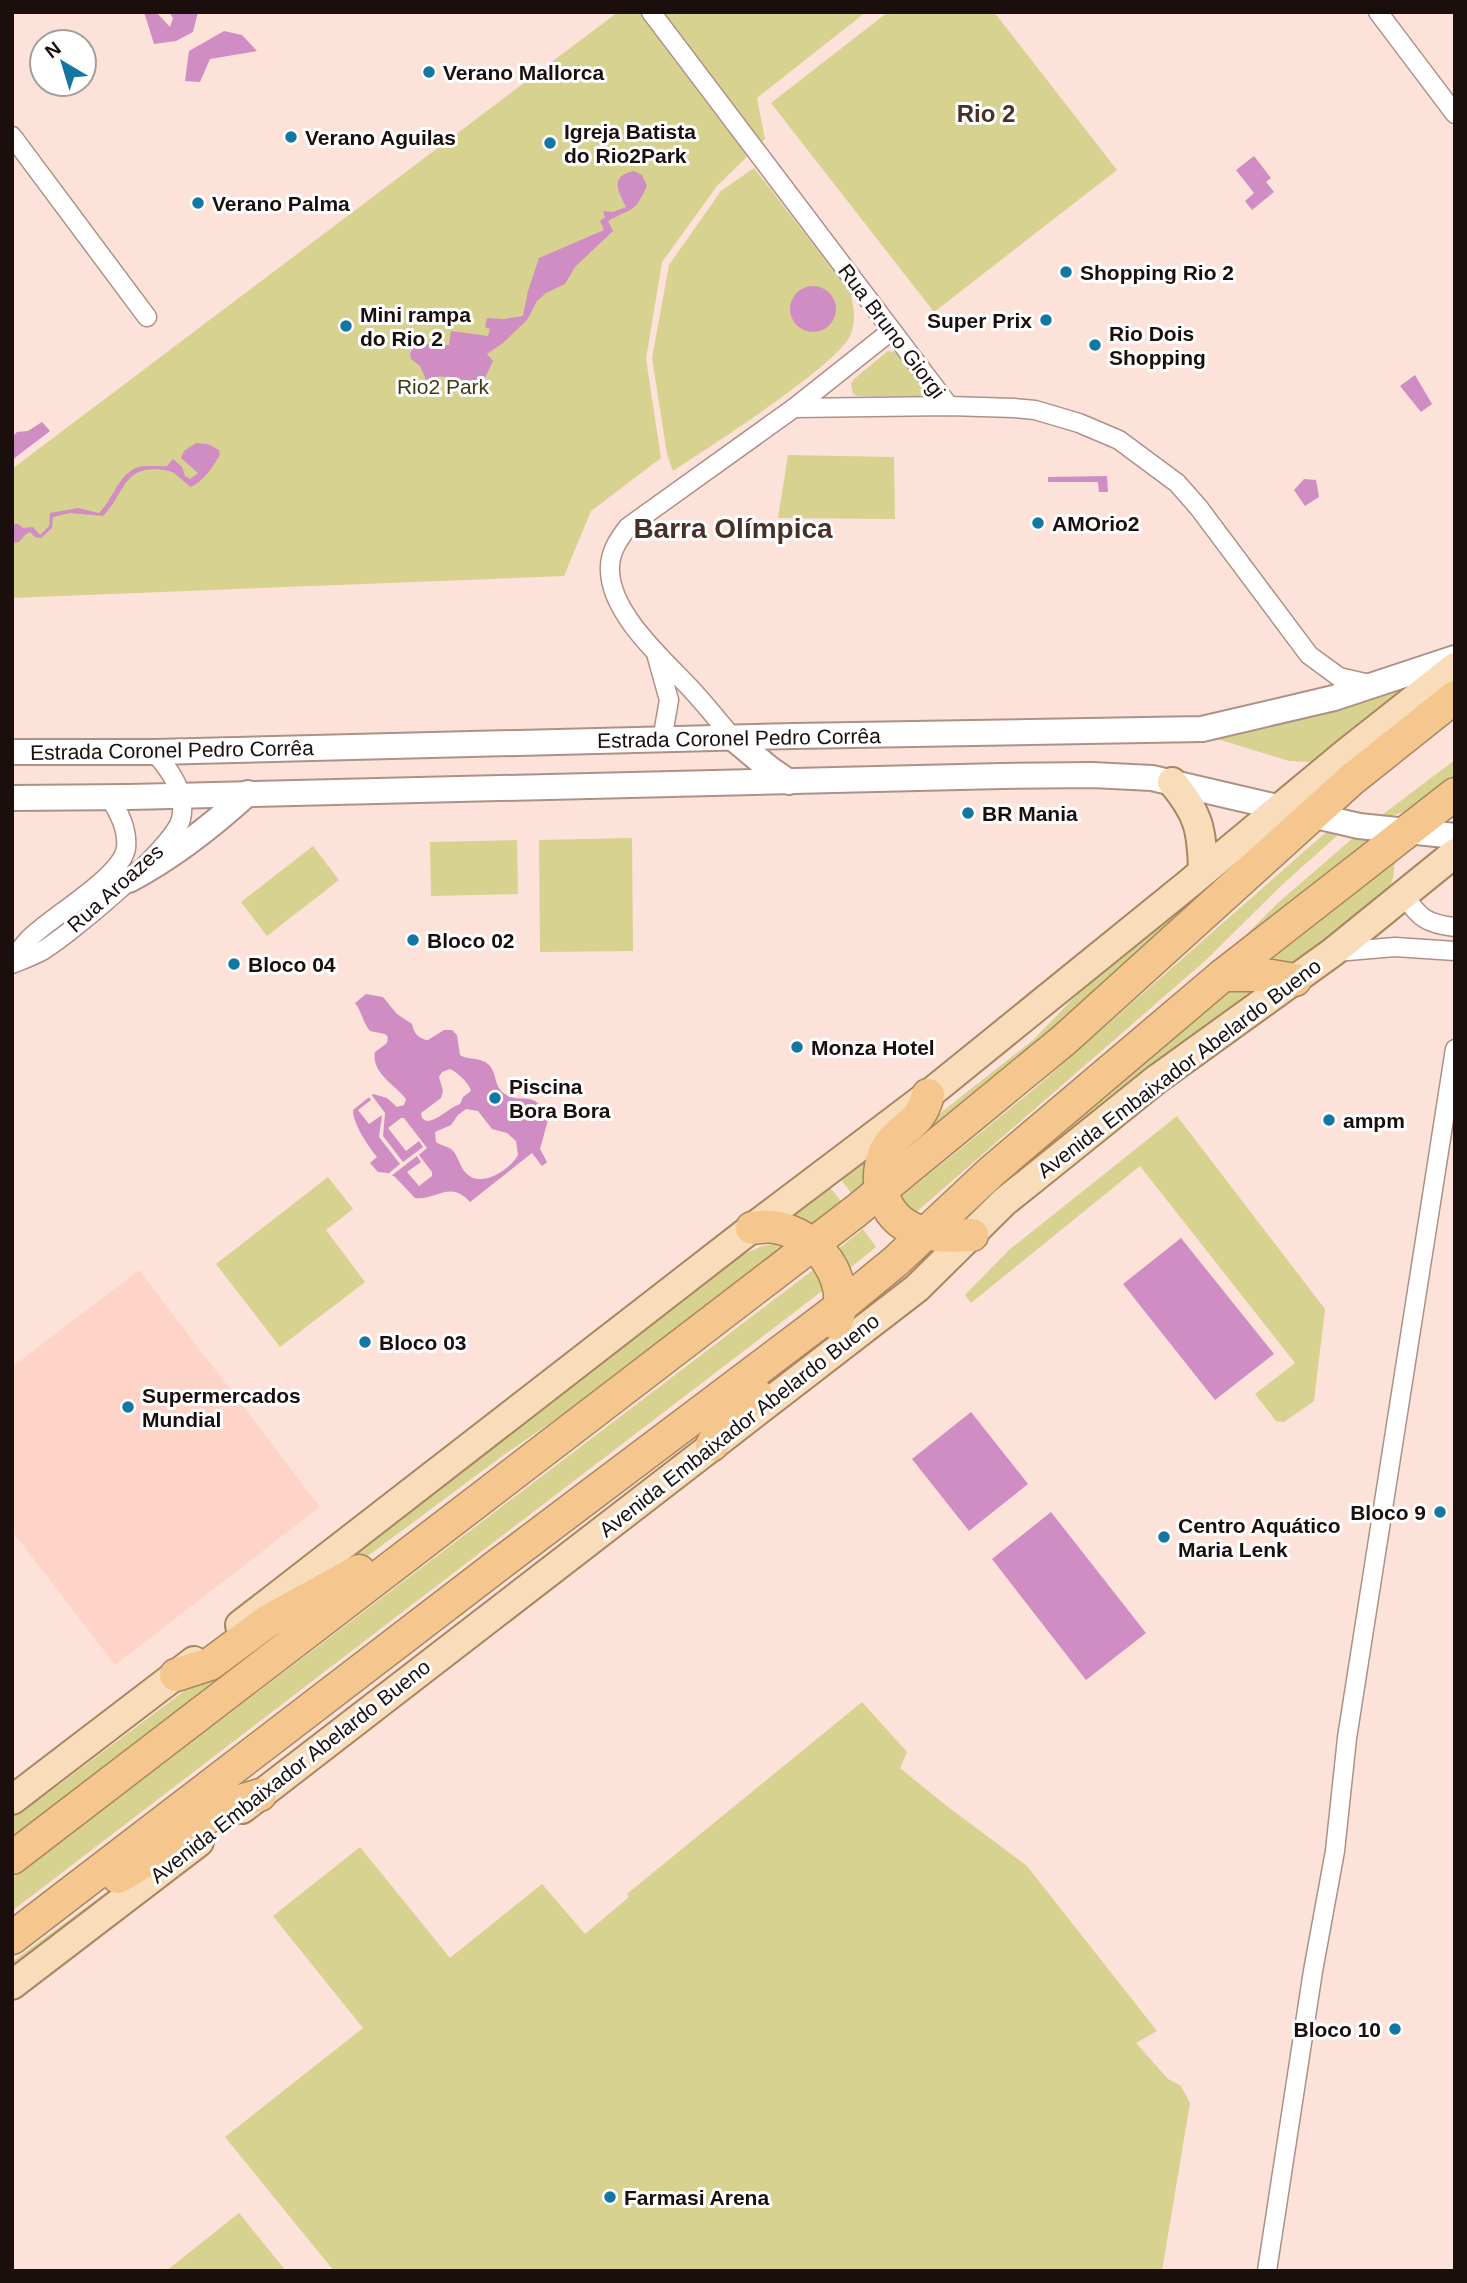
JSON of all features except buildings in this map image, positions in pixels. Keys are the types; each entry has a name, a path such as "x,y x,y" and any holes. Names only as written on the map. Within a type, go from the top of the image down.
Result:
{"highway":[{"path":"12,1858 814,1244 1064,1040 1312,815 1385,751 1455,697"},
{"name":"Avenida Embaixador Abelardo Bueno","path":"12,1938 840,1307 896,1261 992,1171 1223,975 1455,794"},
{"path":"1223,975 1265,975 1295,980"},
{"path":"928,1095 918,1119 893,1139 885,1152 881,1169 881,1189 890,1212 908,1228 925,1234 972,1235"},
{"path":"712,1445 732,1413 820,1345 835,1326 840,1307 839,1285 835,1272 814,1244 774,1227 752,1227"},
{"path":"176,1675 210,1664 268,1621 362,1569 486,1477 560,1436"},
{"path":"12,1955 90,1896 160,1852 223,1805 260,1795"}],"main road":[{"name":"Estrada Coronel Pedro Corrêa","path":"12,752 154,752 1049,730 1202,729 1334,698 1455,658"},
{"path":"12,1800 752,1227 928,1095 1455,667"},
{"path":"733,738 789,782"},
{"name":"Estrada Coronel Pedro Corrêa","path":"12,798 1134,776 1172,782 1359,826 1455,836"},
{"path":"1172,782 1188,801 1196,817 1203,847 1203,872"},
{"path":"129,880 164,860 248,793"},
{"name":"Avenida Embaixador Abelardo Bueno","path":"12,1985 917,1288 1004,1202 1128,1102 1333,952 1455,853"}],"street":[{"name":"Rua Bruno Giorgi","path":"652,12 949,406 1035,410 1119,440 1177,483 1199,508 1309,655 1339,677 1374,685"},
{"path":"1378,12 1455,114"},
{"path":"12,136 148,317"},
{"path":"733,738 655,651 621,608 613,590 610,570 616,543 628,527 794,408 891,331"},
{"path":"794,408 949,406"},
{"path":"655,651 669,701 662,740"},
{"path":"154,752 174,779 181,796"},
{"name":"Rua Aroazes","path":"12,962 41,951 98,908 129,880 177,828 182,814 181,796"},
{"name":"Rua Aroazes","path":"12,962 30,938 86,894 123,858 126,847 125,828 110,798"},
{"path":"1404,895 1422,919 1441,926 1455,927"},
{"path":"1333,952 1395,947 1455,951"},
{"path":"1267,2271 1313,1971 1335,1851 1349,1726 1455,1049"}],"shaded area":[{"path":"144,12 156,12 170,27 173,18 169,12 198,12 193,32 176,41 154,44"},
{"path":"224,31 242,35 257,51 210,59 200,82 185,81 189,51"},
{"path":"1254,156 1271,178 1266,182 1274,192 1252,210 1245,201 1254,193 1236,170"},
{"path":"634,171 642,175 647,186 639,201 632,209 608,221 613,231 575,267 565,284 546,293 537,301 527,320 487,354 493,361 485,378 470,381 440,376 426,380 420,366 411,359 410,353 417,344 449,345 451,331 488,336 490,329 485,327 487,318 523,316 539,258 604,230 600,221 605,217 603,211 613,212 626,207 618,190 618,180 626,173"},
{"path":"813,286 822,287 829,293 835,300 835,318 829,325 822,331 813,332 804,331 797,325 791,318 790,309 791,300 797,293 804,287"},
{"path":"1415,375 1432,404 1421,412 1400,386"},
{"path":"42,422 50,431 12,460 14,435 28,431"},
{"path":"196,443 208,444 219,450 220,455 204,477 191,487 169,471 143,471 128,481 103,516 70,513 53,517 52,528 41,538 30,532 19,542 12,543 12,524 23,528 33,527 40,535 49,526 50,513 78,508 99,513 126,474 139,467 167,466 173,459 190,479 198,473 181,458 184,451"},
{"path":"1107,476 1108,492 1099,492 1098,482 1048,482 1048,477"},
{"path":"1304,479 1316,480 1319,497 1305,506 1294,490"},
{"name":"Piscina Bora Bora","path":"366,994 383,997 397,1014 412,1024 417,1035 428,1040 444,1030 452,1030 457,1035 460,1055 490,1066 501,1091 511,1097 538,1103 548,1120 540,1149 547,1162 542,1166 532,1153 470,1202 463,1195 449,1191 415,1198 395,1177 378,1172 370,1163 377,1157 358,1128 353,1110 373,1094 387,1098 397,1107 404,1105 406,1099 377,1066 375,1052 387,1043 388,1037 370,1031 355,1003","holes":["450,1069 463,1078 471,1091 463,1097 460,1104 435,1119 426,1121 421,1113 441,1098 443,1091 439,1077 442,1072","466,1109 478,1111 492,1129 507,1133 516,1141 518,1155 502,1172 494,1176 479,1179 472,1177 466,1173 453,1151 436,1142 435,1132 451,1125"]},
{"path":"1181,1238 1274,1354 1215,1400 1123,1284"},
{"name":"Supermercados Mundial","path":"139,1270 320,1507 115,1665 12,1531 12,1367"},
{"path":"971,1412 1028,1484 969,1531 912,1459"},
{"path":"1051,1512 1146,1633 1086,1680 992,1559"}],"green space":[{"name":"Rio2 Park","path":"618,12 866,12 757,98 765,139 717,186 662,262 646,359 661,458 591,511 564,576 12,598 12,469"},
{"path":"888,12 994,12 1117,170 934,312 771,103"},
{"path":"754,168 850,292 854,313 853,329 842,348 799,385 673,471 667,454 652,358 669,265 721,191"},
{"path":"888,351 899,353 926,387 925,393 920,396 853,394 851,384 854,379"},
{"path":"788,455 894,457 895,519 778,518"},
{"path":"1417,678 1310,762 1289,761 1201,734"},
{"path":"1455,760 1455,779 1410,809 1378,818"},
{"path":"1276,827 1031,1050 902,1151 910,1137 1033,1040 1094,977"},
{"path":"1331,831 1339,834 1284,883 1206,960 913,1215 901,1199 902,1196 1033,1090 1324,834"},
{"path":"632,838 633,951 540,952 539,840"},
{"path":"1353,838 1374,841 1226,959 1279,902"},
{"path":"517,840 518,894 431,896 430,842"},
{"path":"313,846 339,880 267,936 241,902"},
{"path":"1395,852 1392,883 1380,898 1292,965 1257,963"},
{"path":"1234,989 1256,989 962,1218 961,1214 1222,994"},
{"path":"1177,1116 1325,1309 1314,1401 1284,1422 1276,1421 1255,1394 1295,1363 1140,1166 971,1303 965,1295 1009,1250"},
{"path":"864,1158 867,1159 867,1181 851,1193 839,1177"},
{"path":"328,1177 353,1209 326,1230 365,1282 280,1347 216,1264"},
{"path":"828,1185 841,1201 811,1226 789,1217"},
{"path":"863,1229 876,1247 849,1269 837,1250"},
{"path":"773,1244 783,1247 663,1346 505,1454 357,1564 291,1597 740,1256"},
{"path":"813,1270 817,1271 824,1288 822,1291 12,1911 12,1879"},
{"path":"326,1599 12,1840 12,1817 259,1635"},
{"path":"862,1702 907,1752 900,1768 1027,1866 1157,2031 1136,2043 1168,2079 1181,2086 1190,2103 1162,2271 334,2271 225,2137 363,2028 273,1916 360,1847 450,1958 542,1884 585,1934 629,1897 627,1894"},
{"path":"125,1881 12,1972 12,1962"},
{"path":"239,2213 286,2271 166,2271"}],"pier":[{"path":"371,1094 385,1113 383,1136 403,1162 423,1147 419,1141 406,1151 388,1128 401,1118 404,1118 427,1148 419,1155 432,1172 432,1176 419,1186 407,1172 421,1162 417,1156 391,1176 389,1173 400,1164 379,1137 382,1115 369,1124 358,1110 371,1100 368,1096"}],"place":[{"name":"Verano Mallorca","path":"429,72"},
{"name":"Verano Aguilas","path":"291,137"},
{"name":"Igreja Batista do Rio2Park","path":"550,143"},
{"name":"Verano Palma","path":"198,203"},
{"name":"Shopping Rio 2","path":"1066,272"},
{"name":"Super Prix","path":"1046,320"},
{"name":"Mini rampa do Rio 2","path":"346,326"},
{"name":"Rio Dois Shopping","path":"1095,345"},
{"name":"AMOrio2","path":"1038,523"},
{"name":"BR Mania","path":"968,813"},
{"name":"Bloco 02","path":"413,940"},
{"name":"Bloco 04","path":"234,964"},
{"name":"Monza Hotel","path":"797,1047"},
{"name":"Piscina Bora Bora","path":"495,1098"},
{"name":"ampm","path":"1329,1120"},
{"name":"Bloco 03","path":"365,1342"},
{"name":"Supermercados Mundial","path":"128,1407"},
{"name":"Bloco 9","path":"1440,1512"},
{"name":"Centro Aquático Maria Lenk","path":"1164,1537"},
{"name":"Bloco 10","path":"1395,2029"},
{"name":"Farmasi Arena","path":"610,2197"}],"district":[{"name":"Rio 2","path":"986,113"},
{"name":"Barra Olímpica","path":"733,528"}]}
